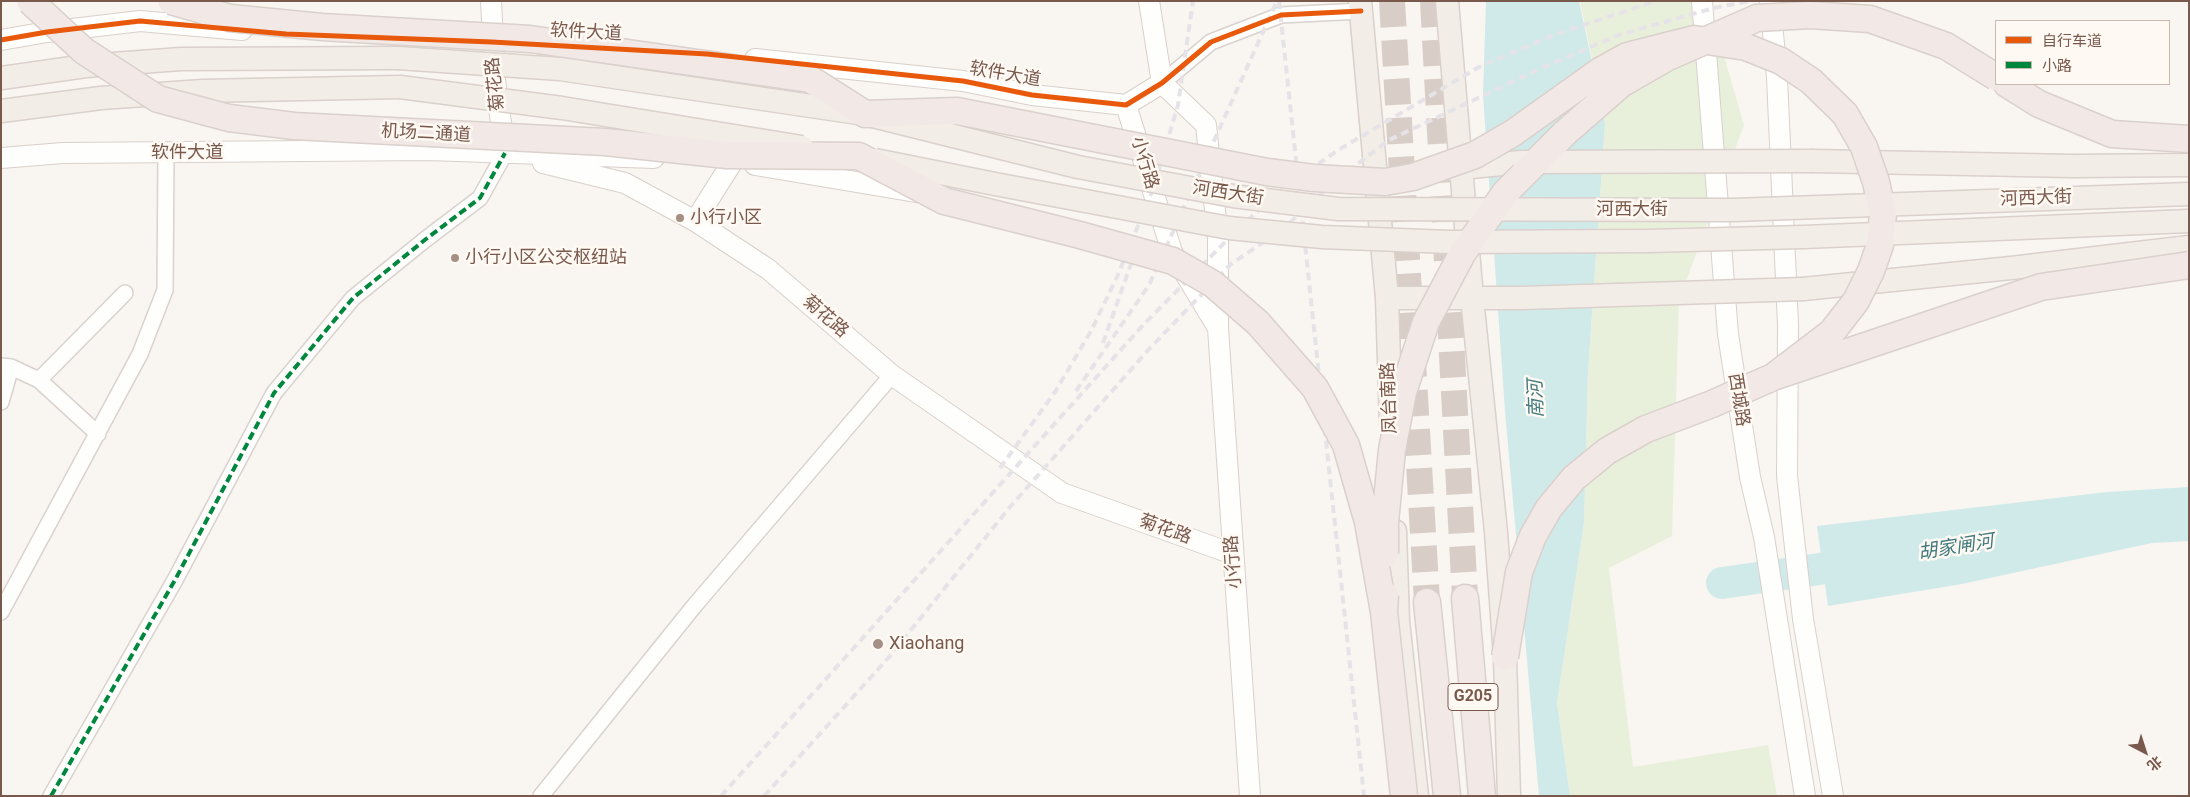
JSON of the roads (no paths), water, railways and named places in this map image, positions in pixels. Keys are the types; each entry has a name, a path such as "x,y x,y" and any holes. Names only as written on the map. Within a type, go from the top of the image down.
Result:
{"highway":[{"name":"机场二通道","path":"30,1 84,52 158,99 229,118 313,127 605,142 727,156 859,156"},
{"path":"171,1 230,18 322,27 530,39 810,79 865,114 957,111 1267,172 1314,178 1385,182 1414,177 1475,155 1513,133 1600,70 1627,56 1694,39 1746,48 1781,60 1811,81 1844,114 1864,147 1876,182 1883,214 1880,245 1871,271 1856,301 1832,332 1773,377"},
{"path":"1384,612 1385,522 1392,450 1403,392 1426,322 1462,254 1505,194 1566,132 1622,84 1668,57 1757,18 1810,15 1870,19 1946,46 1995,76"},
{"path":"2009,85 2039,104 2112,134 2189,138"},
{"path":"859,156 944,201 1080,235 1173,262 1213,284 1258,323 1315,388 1346,445 1368,522 1384,612 1404,796"},
{"path":"1505,657 1518,572 1533,536 1548,508 1574,478 1607,451 1646,429 1712,404 1773,377 2041,287 2189,265"},
{"name":"G205","path":"1465,598 1482,796"},
{"name":"G205","path":"1427,602 1448,796"}],"main road":[{"path":"1447,1 1472,298 1496,532 1505,657 1509,796"},
{"name":"凤台南路","path":"1361,6 1374,173 1387,298 1398,621 1417,796"},
{"name":"软件大道","path":"1,78 86,66 181,59 398,58 560,69 865,114 1078,168"},
{"path":"1,111 102,98 203,91 400,87 562,108 859,156"},
{"name":"河西大街","path":"859,156 995,184 1229,228 1322,237 1450,242 1648,242 2189,221"},
{"path":"1374,173 1462,168 1520,162 1813,161 2073,166 2189,165"},
{"name":"河西大街","path":"1078,168 1233,196 1338,209 1733,210 2189,194"},
{"path":"1387,298 1522,298 1803,289 2011,268 2189,247"}],"street":[{"name":"菊花路","path":"491,1 494,80 505,153 625,183 695,221 768,269 892,375 1062,492 1233,554"},
{"path":"1149,1 1162,83"},
{"name":"西城路","path":"1702,1 1728,334 1750,477 1764,537 1805,796"},
{"path":"1770,1 1778,87 1788,325 1788,476 1803,619 1833,796"},
{"path":"1126,104 1162,83 1211,42 1281,15 1361,6"},
{"name":"软件大道","path":"1,40 140,20 286,34 492,42 707,54 963,81 1032,95 1126,104"},
{"name":"小行路","path":"1162,83 1206,125 1218,239 1218,328 1250,796"},
{"name":"小行路","path":"1126,104 1172,252 1218,328"},
{"name":"软件大道","path":"1,158 63,153 429,150 733,161 828,176 1081,222 1172,252"},
{"path":"2,608 140,354 165,290 166,153"},
{"path":"51,796 175,580 274,393 354,298 426,238 480,198 505,153"},
{"path":"695,221 733,161"},
{"path":"39,380 125,292"},
{"path":"1,402 6,367 39,380 98,434"},
{"path":"540,796 695,605 892,375"}],"water":[{"name":"南河","path":"1486,1 1579,1 1605,124 1588,372 1584,523 1557,703 1570,796 1539,796 1505,411 1483,95"},
{"path":"2189,487 2189,541 2152,543 1962,584 1828,606 1817,526 2107,492"}],"waterway":[{"name":"胡家闸河","path":"1722,583 1868,562"}],"tunnel":[{"path":"1392,1 1427,602"},
{"path":"1433,1 1465,598"}],"railway":[{"path":"1000,468 1055,392 1091,331 1117,277 1153,189 1178,105 1193,1"},
{"path":"1076,391 1149,285 1277,1"},
{"path":"1279,1 1364,796"},
{"path":"721,796 1144,324 1239,228 1287,185 1340,149 1479,67 1554,35 1656,1"},
{"path":"764,796 890,656 1010,507 1150,348 1231,264 1283,229 1335,181 1389,140 1546,66 1619,35 1714,8 1750,1"},
{"path":"1103,343 1138,244"}],"place":[{"name":"小行小区","path":"680,218"},
{"name":"小行小区公交枢纽站","path":"455,258"},
{"name":"Xiaohang","path":"878,644"}]}
